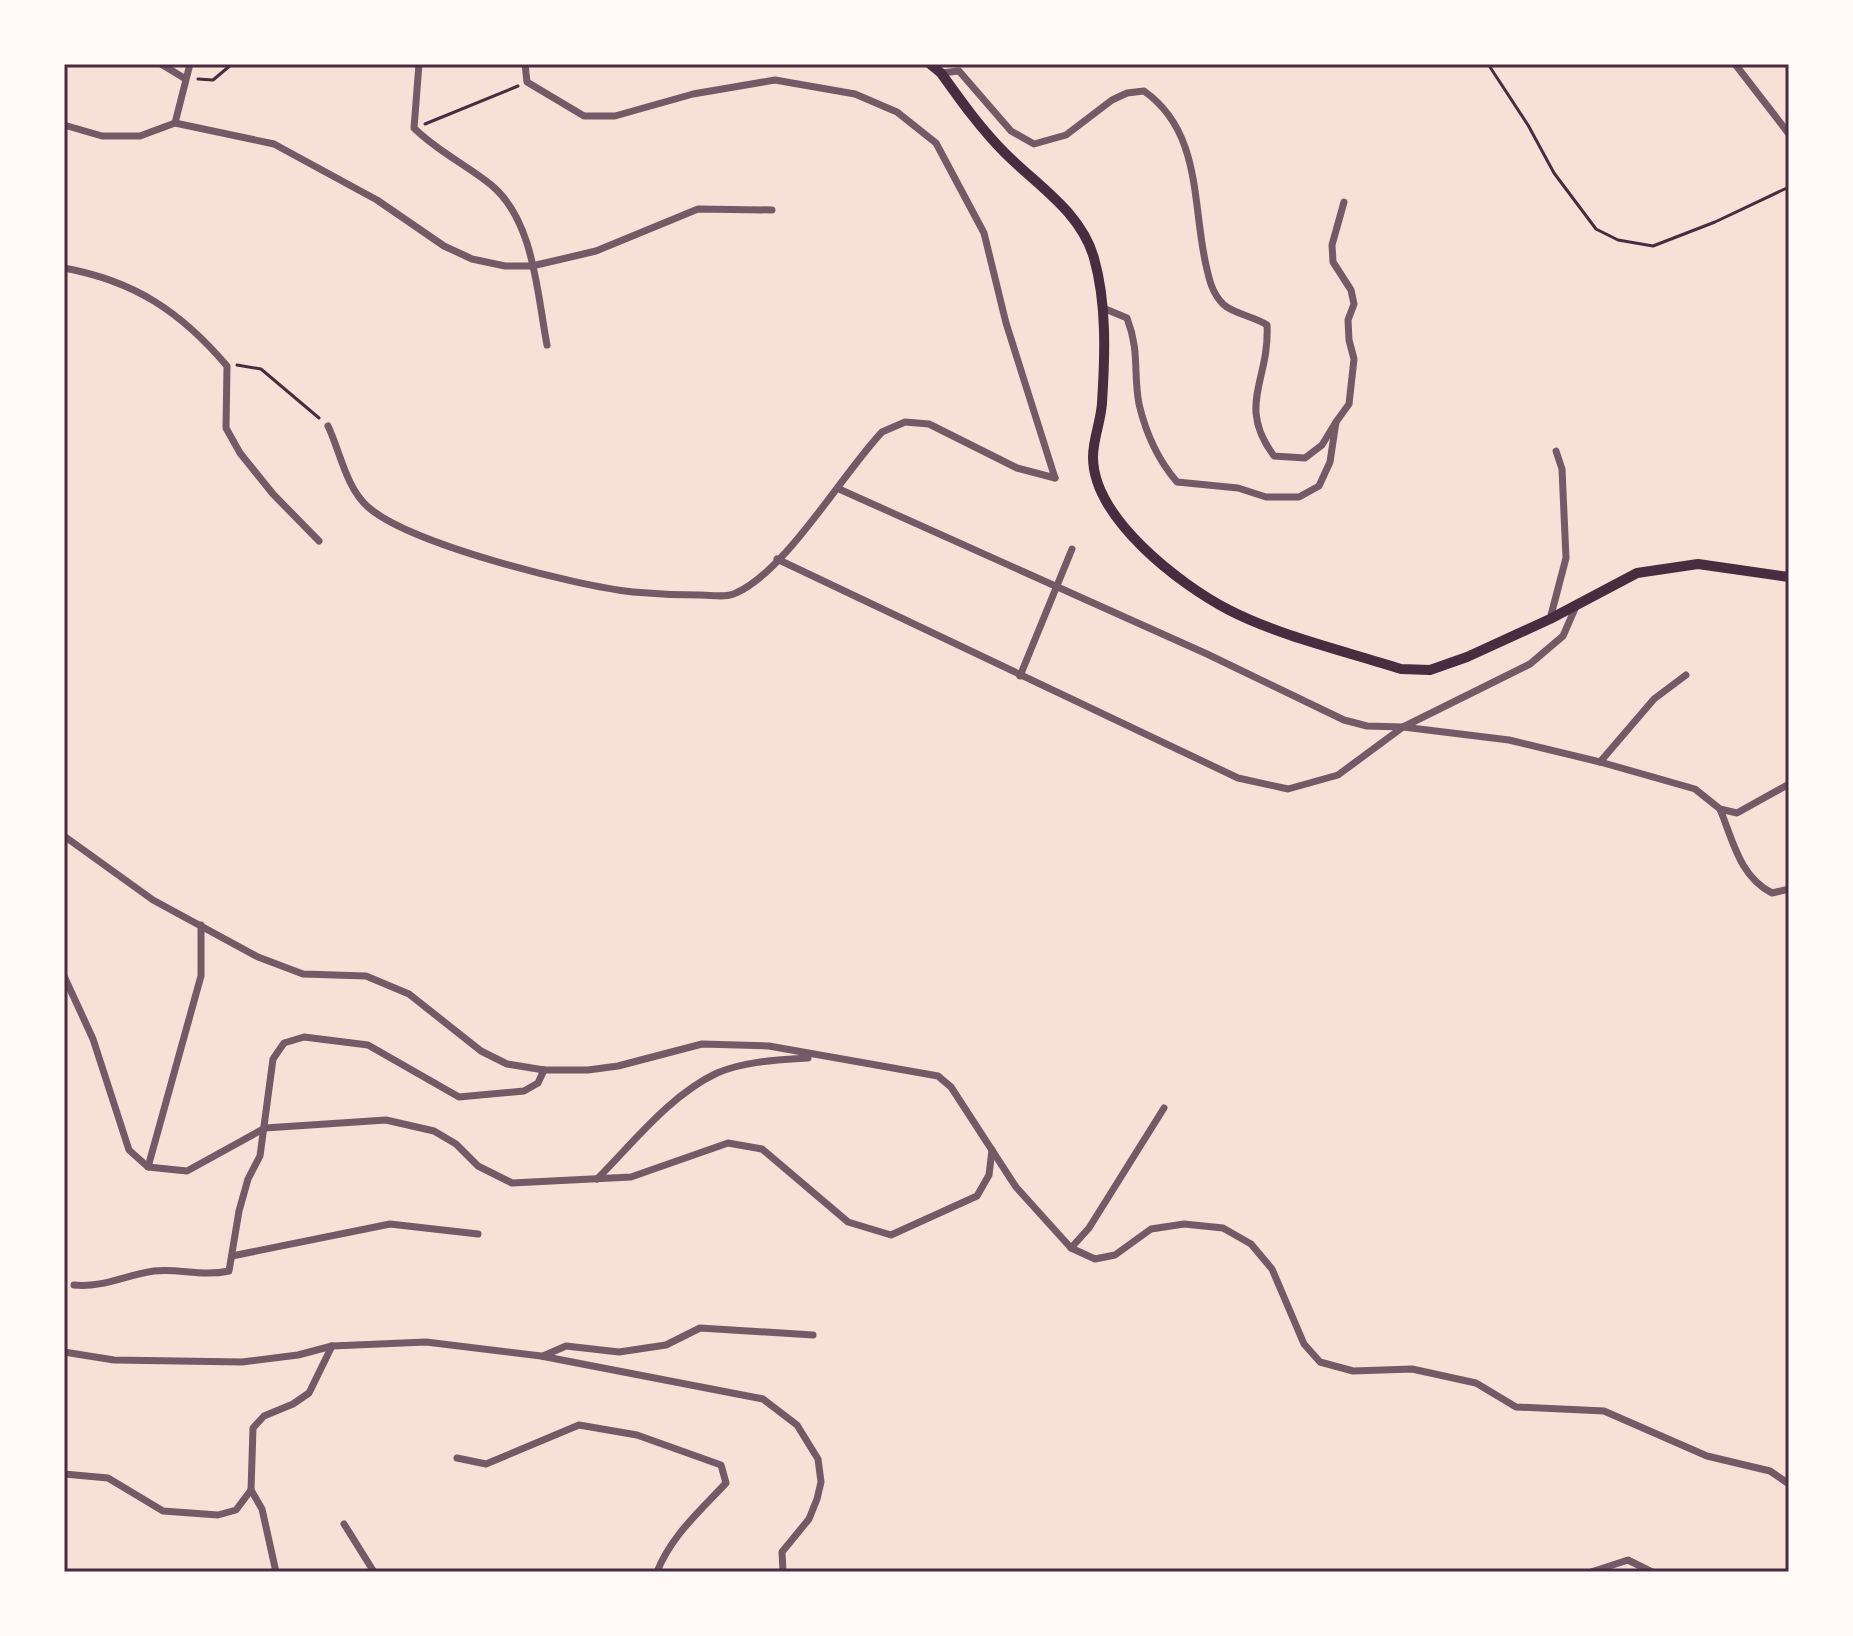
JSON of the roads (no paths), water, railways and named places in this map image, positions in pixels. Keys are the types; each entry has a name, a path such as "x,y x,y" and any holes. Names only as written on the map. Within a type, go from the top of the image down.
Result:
{"main road":[{"path":"930,64 941,73 1004,152 1064,206 1083,232 1094,257 1103,308 1102,405 1093,457 1099,490 1119,523 1158,561 1229,609 1320,644 1401,669 1430,670 1550,619 1637,573 1698,564 1789,577"}],"street":[{"path":"161,64 184,78"},
{"path":"175,123 190,64"},
{"path":"419,64 414,128 443,153 490,184 513,207 532,266 547,345"},
{"path":"328,426 351,483 368,507 423,537 564,578 631,592 734,595 754,582 777,559 839,489 859,456 882,432 905,422 929,424 1017,468 1055,478 1006,323 984,233 936,143 897,112 855,94 775,80 693,94 615,116 584,116 527,82 525,64"},
{"path":"1735,64 1789,134"},
{"path":"941,73 959,71 1011,131 1034,144 1066,135 1127,93 1144,91 1158,101 1180,131 1192,167 1201,244 1211,288 1225,306 1253,315 1267,325 1268,348 1254,406 1259,436 1274,456 1305,458 1322,445 1349,404 1354,359 1348,320 1354,304 1351,290 1333,262 1332,245 1344,202"},
{"path":"64,125 102,136 140,136 175,123 274,144 377,200 444,246 472,259 505,266 532,266 596,251 698,209 772,210"},
{"path":"64,268 138,291 169,307 227,366 226,428 240,453 265,484 319,541"},
{"path":"1103,308 1127,318 1137,344 1139,403 1158,460 1177,482 1238,488 1266,497 1299,497 1319,486 1330,462 1336,422"},
{"path":"1550,619 1566,558 1562,469 1556,451"},
{"path":"839,489 1207,654 1344,720 1367,726 1403,727 1509,740 1695,789 1720,809 1737,813 1750,809 1789,784"},
{"path":"1020,676 1072,549"},
{"path":"777,559 1238,778 1288,789 1338,775 1403,727 1530,664 1563,636 1578,602"},
{"path":"1600,762 1654,699 1686,675"},
{"path":"1720,809 1745,871 1757,886 1772,893 1789,889"},
{"path":"64,836 153,900 258,957 303,974 366,976 409,994 481,1051 507,1064 544,1070 618,1066 702,1044 769,1046 819,1058 938,1076 951,1087 1016,1187 1071,1248 1095,1259 1115,1255 1151,1229 1184,1224 1223,1228 1251,1244 1272,1269 1304,1344 1320,1362 1353,1371 1412,1369 1463,1380 1476,1383 1516,1407 1604,1411 1707,1456 1770,1471 1789,1484"},
{"path":"148,1167 201,976 201,925"},
{"path":"64,976 93,1039 129,1150 148,1167 187,1171 265,1128 386,1120 434,1131 456,1144 478,1166 512,1183 631,1177 728,1143 762,1149 848,1222 891,1235 977,1196 989,1175 992,1150"},
{"path":"74,1285 97,1287 155,1271 206,1276 229,1271 239,1211 248,1179 260,1156 273,1059 284,1043 304,1037 368,1045 459,1097 524,1091 538,1083 544,1070"},
{"path":"597,1179 686,1092 719,1073 761,1062 819,1058"},
{"path":"1071,1248 1089,1228 1164,1108"},
{"path":"232,1256 390,1224 478,1234"},
{"path":"541,1356 566,1346 619,1352 666,1345 700,1328 813,1335"},
{"path":"64,1352 114,1360 242,1362 298,1355 332,1346 426,1342 541,1356 763,1399 797,1425 818,1459 821,1482 809,1519 782,1552 783,1572"},
{"path":"276,1572 262,1509 251,1490 253,1428 264,1416 293,1404 309,1393 332,1346"},
{"path":"457,1458 486,1464 579,1425 637,1435 721,1465 726,1483 664,1553 657,1572"},
{"path":"64,1474 108,1478 163,1511 218,1515 236,1510 251,1490"},
{"path":"344,1524 374,1572"},
{"path":"1591,1572 1628,1560 1652,1572"}]}
